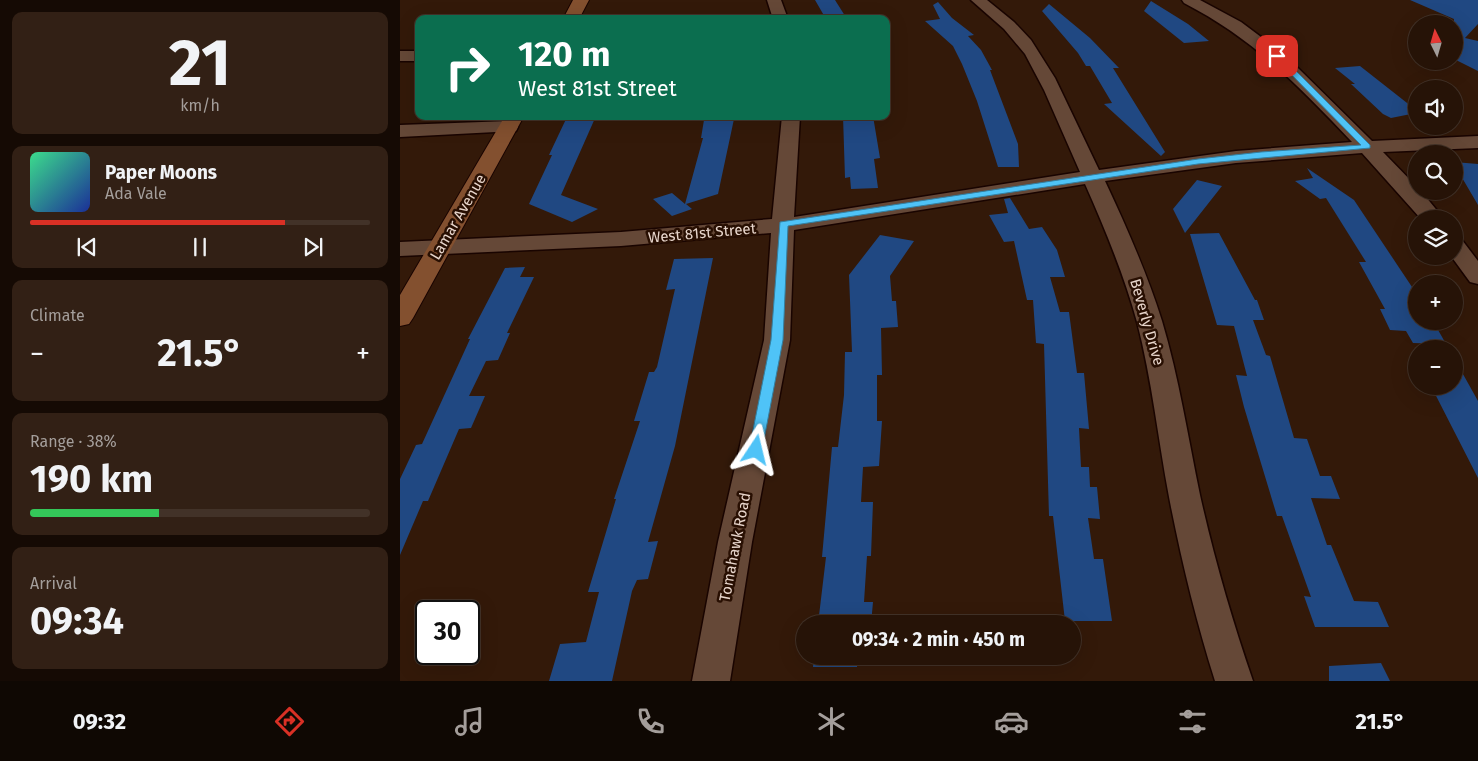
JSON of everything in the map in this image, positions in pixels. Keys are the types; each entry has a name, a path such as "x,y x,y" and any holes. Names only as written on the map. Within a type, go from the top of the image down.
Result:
{"street":[{"path":"573,15 581,0"},
{"path":"774,0 780,15"},
{"name":"Beverly Drive","path":"978,0 1012,29 1026,44 1039,64 1093,177 1131,268 1149,322 1162,377 1190,521 1222,647 1234,681"},
{"path":"1189,0 1224,18 1269,49 1368,147 1425,210"},
{"path":"400,56 415,56"},
{"name":"Tomahawk Road","path":"711,681 735,542 777,340 785,181 791,120"},
{"path":"400,131 512,122"},
{"name":"Lamar Avenue","path":"400,318 512,122"},
{"name":"West 81st Street","path":"400,249 628,239 784,224 1241,156 1478,142"},
{"path":"1463,256 1478,277"}],"building":[{"path":"815,0 835,0 844,15 824,15"},
{"path":"1410,0 1478,0 1478,24 1465,38 1478,41 1478,71 1463,64 1463,15 1445,15"},
{"path":"1151,1 1188,24 1209,41 1184,43 1144,11"},
{"path":"938,2 952,18 974,35 968,36 981,50 992,70 990,70 1018,144 1019,167 998,167 977,101 953,46 925,21 940,19 933,5"},
{"path":"1049,4 1090,38 1119,68 1113,68 1165,152 1161,156 1104,104 1112,103 1090,66 1086,66 1078,53 1042,11"},
{"path":"1360,66 1408,104 1408,115 1391,118 1383,114 1351,84 1355,84 1335,68"},
{"path":"566,120 594,120 561,195 598,209 572,222 529,204 552,155 549,155"},
{"path":"704,120 734,120 718,194 686,204 692,209 672,216 653,199 672,193 685,204 703,138 701,138"},
{"path":"843,120 874,120 880,158 874,159 878,188 851,189 850,177 845,178"},
{"path":"1463,163 1478,164 1478,205 1463,179"},
{"path":"1307,168 1354,200 1408,281 1408,330 1438,330 1444,340 1411,340 1406,331 1390,330 1380,309 1385,309 1359,262 1366,262 1326,198 1320,199 1295,181 1313,178"},
{"path":"1197,180 1222,186 1185,233 1173,209"},
{"path":"1010,198 1029,229 1042,227 1057,250 1065,277 1050,277 1060,312 1069,312 1077,373 1084,373 1089,429 1079,428 1081,467 1089,467 1090,487 1097,487 1100,519 1088,518 1094,559 1103,559 1112,621 1081,621 1081,615 1064,615 1053,516 1049,516 1044,344 1036,343 1033,300 1027,300 1014,241 1004,242 989,215 1008,213 1004,199"},
{"path":"1219,233 1255,300 1257,300 1264,320 1253,320 1266,355 1270,356 1294,438 1307,439 1320,476 1331,476 1340,499 1311,498 1327,545 1331,545 1354,601 1378,602 1389,627 1315,627 1304,596 1311,597 1282,516 1277,516 1244,407 1236,375 1247,376 1234,326 1217,325 1190,234"},
{"path":"880,235 914,241 890,276 892,301 896,301 898,327 881,328 882,375 877,375 877,421 882,421 879,466 863,467 861,502 873,502 871,556 867,556 864,602 873,602 872,615 819,615 826,557 822,557 832,447 838,447 844,395 845,352 852,352 849,275"},
{"path":"713,258 675,446 648,542 658,541 648,579 637,580 632,591 612,681 549,681 560,644 586,642 599,592 588,592 616,499 614,499 640,421 634,421 649,372 654,372 657,367 675,289 666,290 674,259"},
{"path":"525,267 520,277 534,277 507,333 510,333 498,360 486,361 469,396 485,396 471,428 459,429 428,501 423,501 400,555 400,479 416,445 422,444 470,339 468,339 505,268"},
{"path":"1463,374 1478,401 1478,478 1436,395 1463,395"},
{"path":"1381,663 1390,681 1329,681 1329,666"},
{"path":"813,665 857,665 857,667 813,667"}],"route":[{"path":"756,450 777,340 784,224 1198,161 1320,149 1368,147 1277,56"}]}
